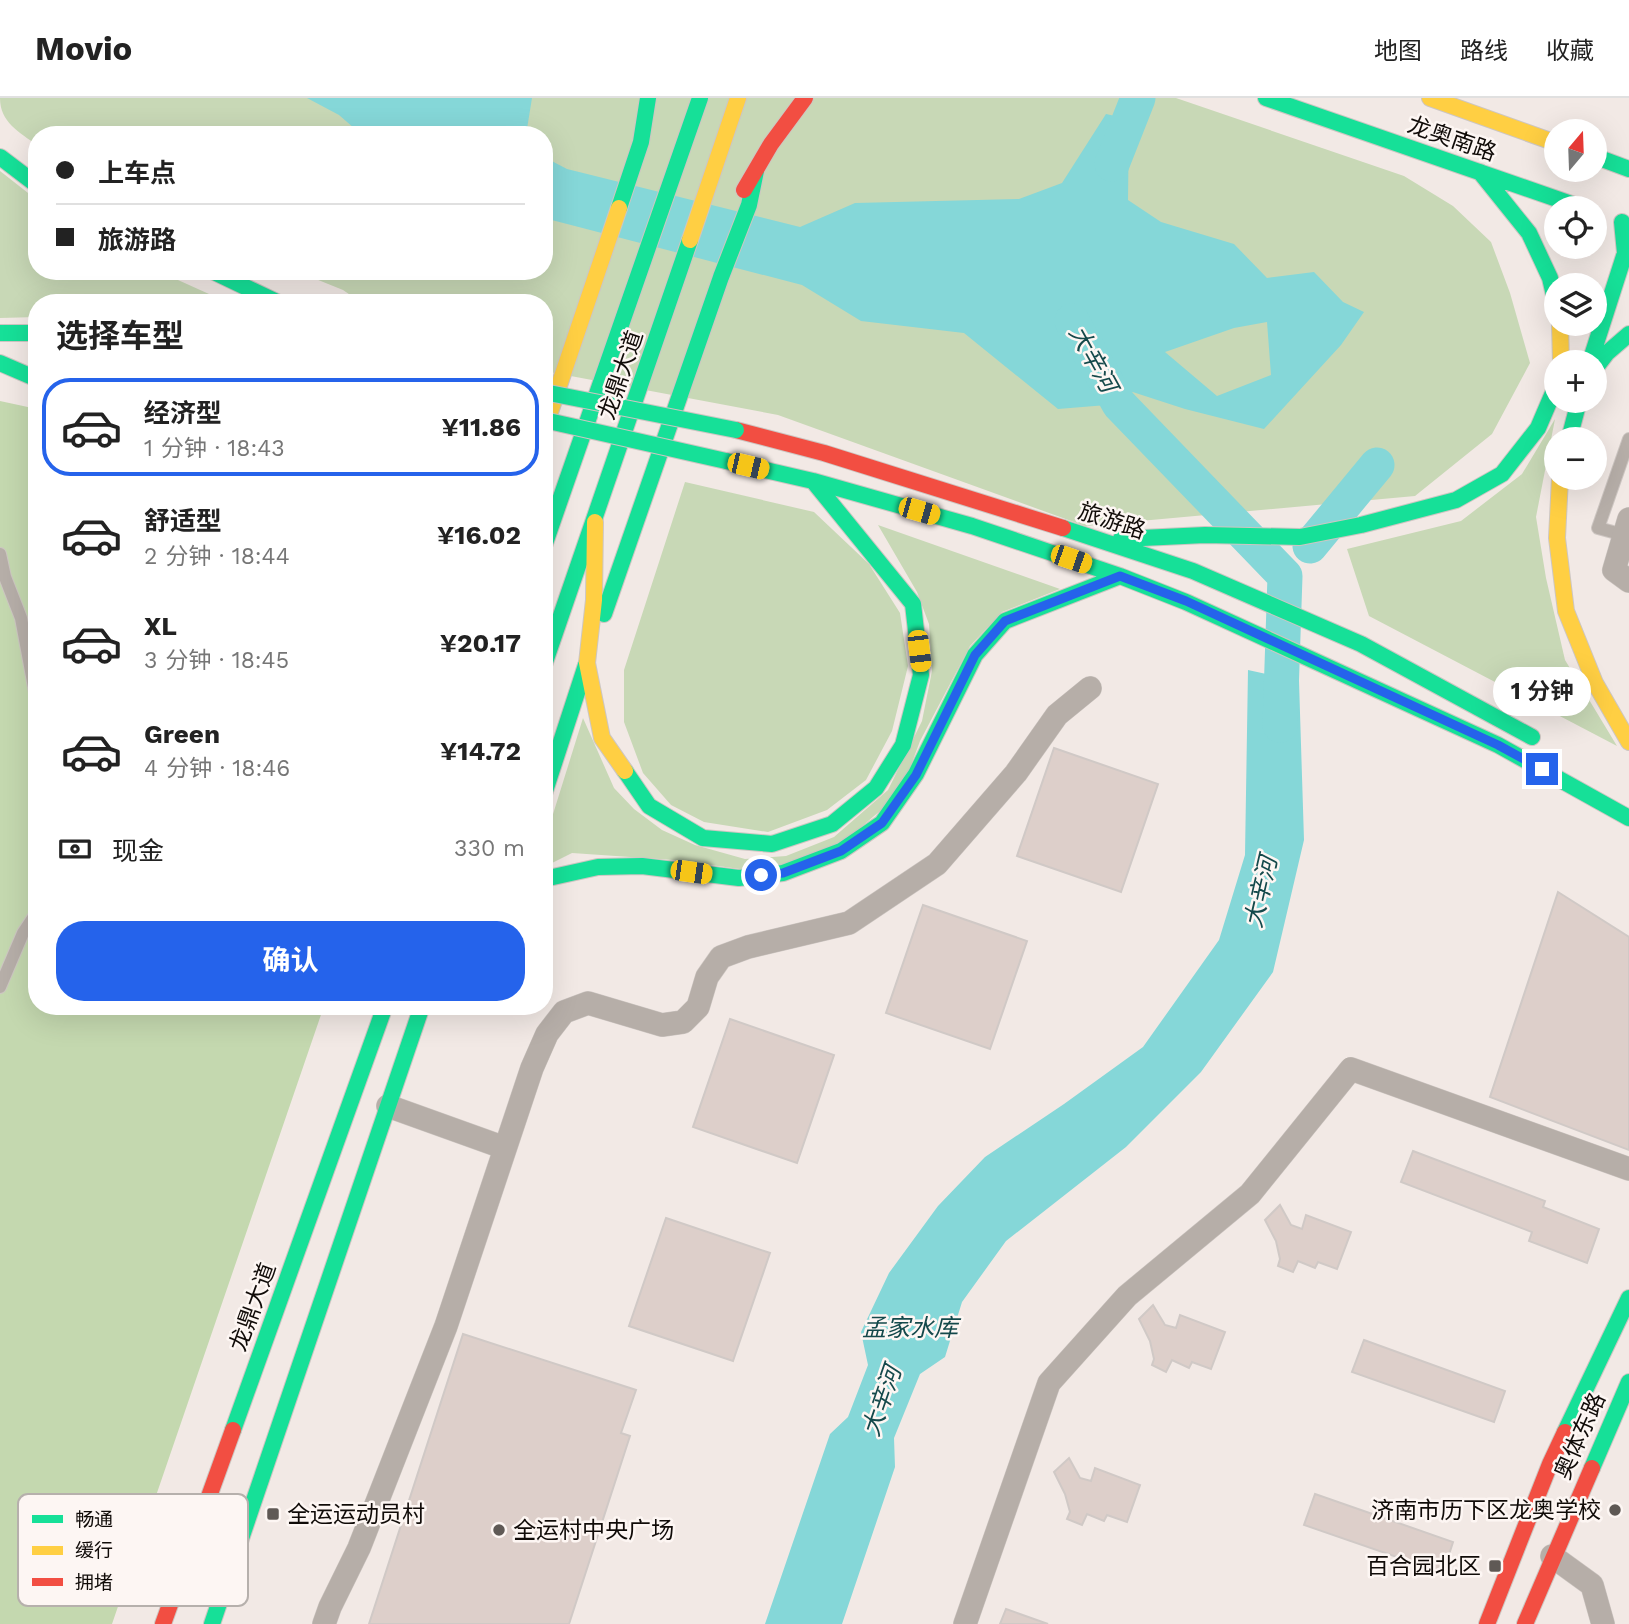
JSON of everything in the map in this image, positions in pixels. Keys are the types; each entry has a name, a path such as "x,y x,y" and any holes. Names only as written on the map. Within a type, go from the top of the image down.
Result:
{"main road":[{"path":"553,403 604,248 637,183 648,98"},
{"name":"龙鼎大道","path":"553,522 636,285 638,262 700,98"},
{"name":"龙鼎大道","path":"553,640 672,297 686,265 705,194 738,98"},
{"path":"553,767 722,277 738,206 771,144 805,98"},
{"name":"龙奥南路","path":"1266,98 1549,196"},
{"name":"龙奥南路","path":"1430,98 1544,139"},
{"path":"0,157 28,178"},
{"path":"1607,161 1629,169"},
{"path":"1480,172 1529,233 1548,273"},
{"path":"1607,216 1626,219"},
{"path":"1607,236 1626,219"},
{"path":"1594,350 1625,253 1626,219"},
{"path":"636,233 638,262"},
{"path":"686,265 704,247"},
{"path":"231,280 260,294"},
{"path":"0,333 28,333"},
{"path":"1607,353 1629,334"},
{"path":"0,361 28,362"},
{"path":"0,361 28,375"},
{"name":"旅游路","path":"553,393 736,430 824,453 978,500 1193,571 1361,644 1546,745"},
{"path":"1095,540 1205,535 1300,537 1362,525 1456,500 1502,474 1538,428 1544,413"},
{"path":"553,423 813,481 972,526 1120,576 1186,601 1498,745 1629,818"},
{"path":"595,522 594,600 587,663 602,738 649,806 703,838 772,844 832,824 876,788 903,745 922,675 913,604 813,481"},
{"path":"1559,490 1557,538 1566,611 1595,683 1629,742"},
{"path":"553,512 561,501"},
{"path":"553,877 598,867 631,866 739,878 783,873 841,851 882,823 916,775 975,655 1005,621 1120,576"},
{"name":"龙鼎大道","path":"210,1494 381,1015"},
{"path":"248,1518 419,1015"},
{"path":"409,1042 428,1015"},
{"path":"1487,1624 1550,1464 1629,1297"},
{"name":"奥体东路","path":"1524,1624 1629,1382"},
{"name":"龙鼎大道","path":"163,1624 169,1606"},
{"path":"212,1624 218,1606"}],"street":[{"path":"1627,527 1614,570 1629,581"},
{"path":"324,1624 359,1548 446,1326 532,1068 547,1034 564,1012 588,1003 662,1025 683,1021 698,1007 707,977 721,957 748,947 849,923 937,864 1016,774 1057,715 1090,688"},
{"path":"965,1624 1049,1383 1127,1296 1250,1194 1351,1069 1629,1169"},
{"path":"388,1106 505,1148"},
{"path":"1552,1556 1592,1585 1603,1624"}],"lane":[{"path":"1627,527 1598,528 1629,439"},
{"path":"0,554 2,573 21,618 28,655"},
{"path":"0,987 28,926"}],"green space":[{"path":"0,98 1176,98 1404,176 1453,206 1491,242 1510,293 1530,363 1492,434 1415,496 1085,526 778,415 553,373 553,294 349,294 318,280 553,280 553,126 28,126 28,139 7,120"},
{"path":"0,171 28,193 28,280 178,280 209,294 28,294 28,317 0,318"},
{"path":"0,401 28,407 28,1015 321,1015 157,1494 18,1494 18,1606 118,1606 112,1624 0,1624"},
{"path":"1544,437 1544,476 1536,517 1546,578 1565,660 1617,746 1369,616 1347,549 1461,521 1522,474"},
{"path":"685,482 814,512 869,564 900,613 908,666 892,731 866,780 827,810 768,832 704,822 671,805 643,773 624,722 624,670"},
{"path":"878,525 1060,589 1002,612 970,646 920,741 910,768 887,805 840,845 780,866 740,869 674,860 572,853 553,862 553,814 583,718 614,788 634,809 662,830 695,845 745,859 786,856 834,837 888,790 922,721 932,671 929,624 917,592"}],"water":[{"path":"307,98 532,98 527,126 352,126 339,115"},
{"path":"1106,114 1129,119 1128,200 1161,222 1234,244 1267,278 1314,272 1343,302 1364,312 1341,345 1264,429 1185,409 1108,384 1093,360 1119,404 1058,409 964,333 861,321 802,285 553,220 553,162 567,169 800,227 855,203 1019,199 1062,183","holes":["1267,322 1271,375 1217,396 1165,352 1234,328"]},
{"name":"孟家水库","path":"1248,670 1299,681 1304,840 1273,972 1201,1072 1126,1147 1006,1241 962,1302 945,1357 920,1374 894,1438 895,1467 842,1624 765,1624 830,1434 848,1417 868,1365 861,1332 889,1273 938,1206 985,1157 1143,1047 1219,940 1245,855"}],"building":[{"path":"1054,748 1158,784 1121,892 1017,856"},
{"path":"1558,892 1629,937 1629,1150 1490,1097"},
{"path":"923,905 1027,941 990,1049 886,1013"},
{"path":"730,1019 834,1055 797,1163 693,1127"},
{"path":"1413,1151 1545,1201 1543,1207 1599,1229 1587,1263 1529,1241 1532,1232 1401,1182"},
{"path":"1280,1205 1291,1225 1302,1229 1306,1215 1351,1232 1337,1269 1318,1262 1315,1268 1298,1261 1293,1272 1278,1266 1280,1259 1276,1241 1265,1220"},
{"path":"666,1218 770,1253 733,1361 629,1326"},
{"path":"1153,1305 1165,1325 1176,1328 1180,1315 1225,1332 1211,1369 1192,1362 1189,1368 1172,1360 1166,1372 1152,1365 1154,1359 1150,1341 1139,1319"},
{"name":"全运村中央广场","path":"463,1334 636,1390 621,1433 630,1436 569,1624 369,1624"},
{"path":"1364,1340 1505,1391 1494,1422 1352,1372"},
{"path":"1069,1458 1080,1478 1091,1481 1095,1468 1140,1485 1127,1522 1107,1515 1104,1521 1087,1514 1082,1525 1067,1519 1070,1512 1054,1472"},
{"path":"1315,1494 1453,1542 1443,1573 1304,1525"},
{"path":"1006,1609 1048,1624 1000,1624"}],"waterway":[{"name":"大辛河","path":"1112,164 1138,98"},
{"name":"大辛河","path":"1072,321 1119,404 1285,576 1280,725"},
{"path":"1310,546 1377,465"}],"traffic: fast":[{"path":"619,208 641,142 648,98"},
{"path":"553,520 700,98"},
{"path":"1266,98 1548,196"},
{"path":"0,157 28,178"},
{"path":"1607,161 1629,169"},
{"path":"604,614 721,277 749,205 756,171"},
{"path":"1480,172 1529,233 1548,273"},
{"path":"1594,350 1625,253 1622,222"},
{"path":"553,639 690,240"},
{"path":"231,280 260,294"},
{"path":"0,333 28,333"},
{"path":"1607,353 1629,334"},
{"path":"0,363 28,375"},
{"path":"553,394 736,430"},
{"path":"1121,539 1205,535 1300,537 1361,525 1456,500 1502,474 1538,428 1544,413"},
{"path":"1572,427 1576,413"},
{"path":"553,422 726,461"},
{"path":"726,461 813,481 972,526 1120,576 1186,602 1498,745 1629,818"},
{"path":"625,771 649,806 703,838 772,844 832,824 876,788 903,745 921,675 913,604 813,481"},
{"path":"1063,528 1193,571 1361,644 1532,737"},
{"path":"553,877 598,867 642,866 739,878 783,873 841,851 882,823 916,774 975,655 1005,621 1120,576"},
{"path":"553,766 586,665"},
{"path":"233,1430 382,1015"},
{"path":"248,1518 419,1015"},
{"path":"1565,1432 1629,1298"},
{"path":"1592,1468 1629,1382"},
{"path":"212,1624 218,1606"}],"traffic: slow":[{"path":"690,240 738,98"},
{"path":"1430,98 1544,139"},
{"path":"553,403 619,208"},
{"path":"1560,336 1561,350"},
{"path":"1559,490 1557,538 1566,611 1595,683 1629,742"},
{"path":"595,522 594,600 587,663 602,738 625,771"}],"traffic: jam":[{"path":"744,190 771,144 805,98"},
{"path":"736,430 824,453 1063,528"},
{"path":"210,1494 233,1430"},
{"path":"1487,1624 1565,1432"},
{"path":"1525,1624 1592,1468"},
{"path":"163,1624 169,1606"}],"place":[{"name":"济南市历下区龙奥学校","path":"1615,1510"},
{"name":"全运运动员村","path":"273,1514"},
{"name":"全运村中央广场","path":"499,1530"},
{"name":"百合园北区","path":"1495,1566"}],"route":[{"path":"761,875 783,873 841,851 882,823 916,775 975,655 1005,621 1120,576 1186,601 1498,745 1542,769"}]}
